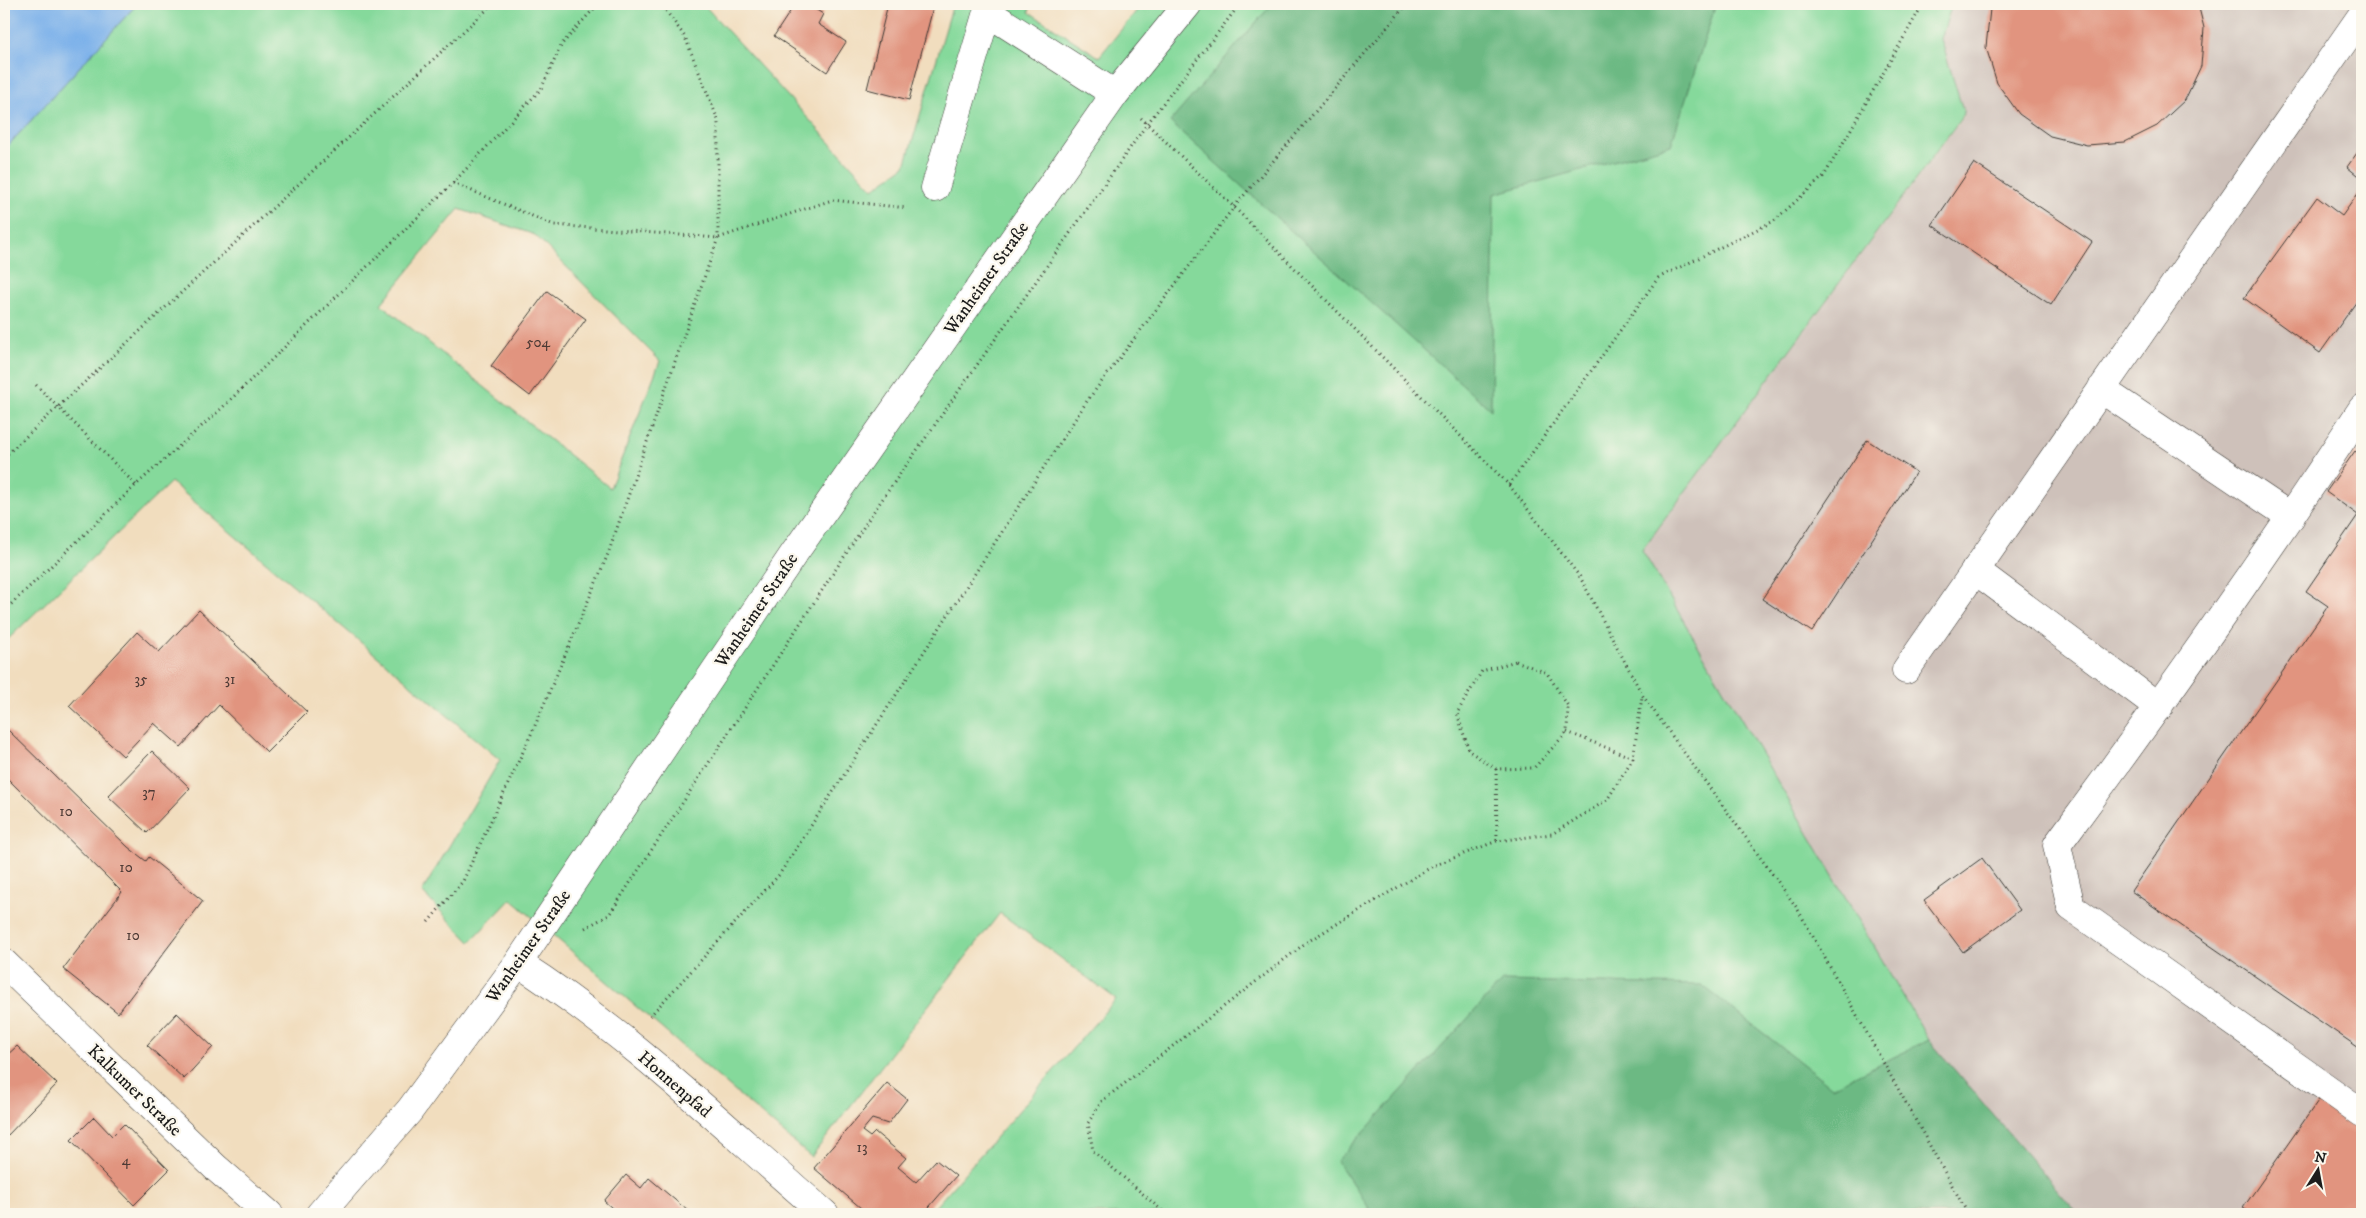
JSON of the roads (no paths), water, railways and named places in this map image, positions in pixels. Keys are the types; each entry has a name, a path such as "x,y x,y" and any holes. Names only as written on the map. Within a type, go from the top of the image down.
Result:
{"street":[{"name":"Wanheimer Straße","path":"320,1214 410,1110 518,963 793,555 1115,94 1188,4"},
{"path":"934,188 989,8 1115,94"},
{"path":"1906,670 2362,15"},
{"path":"2101,389 2291,517"},
{"path":"2362,409 2291,517 2160,707 2057,845 2071,907 2362,1113"},
{"path":"1975,570 2160,707"},
{"name":"Kalkumer Straße","path":"4,963 215,1167 269,1214"},
{"name":"Honnenpfad","path":"518,963 566,994 626,1042 825,1214"}],"water":[{"path":"4,4 137,4 4,150"}]}
